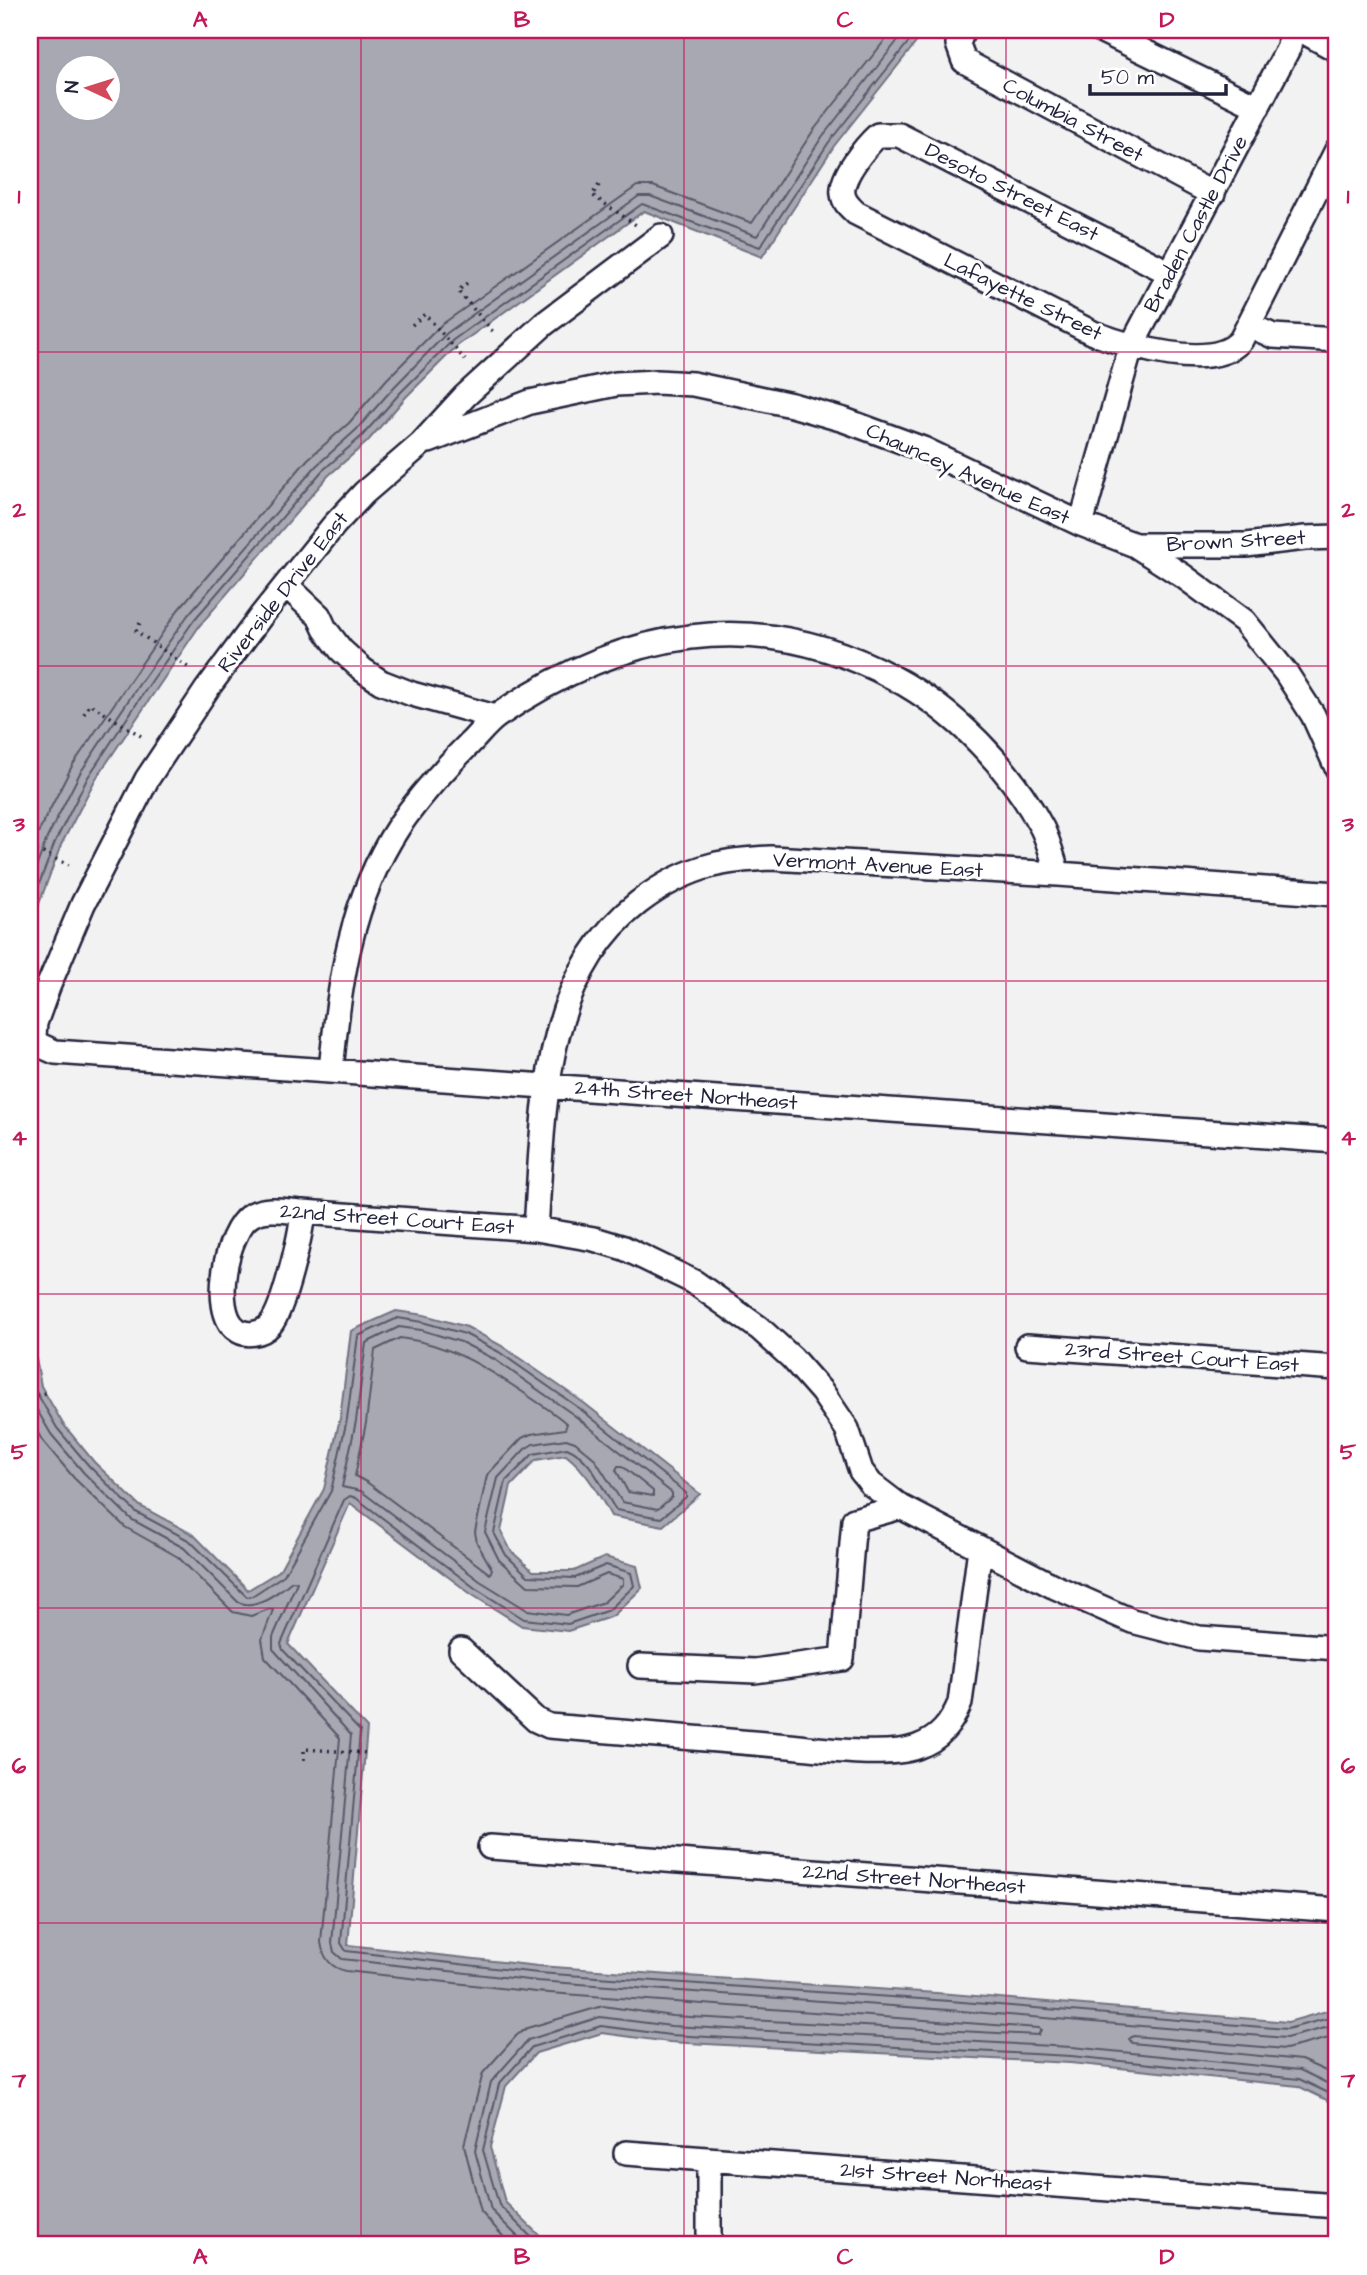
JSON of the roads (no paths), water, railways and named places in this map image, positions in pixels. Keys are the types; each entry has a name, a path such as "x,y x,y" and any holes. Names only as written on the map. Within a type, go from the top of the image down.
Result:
{"street":[{"name":"Columbia Street","path":"963,30 958,44 964,61 1213,194"},
{"path":"1100,30 1258,107"},
{"name":"Braden Castle Drive","path":"1081,524 1131,348 1289,47 1292,30"},
{"path":"1301,30 1337,50"},
{"name":"Desoto Street East","path":"859,158 878,135 899,135 1170,273"},
{"name":"Lafayette Street","path":"859,158 846,177 842,189 843,197 856,213 1093,333 1131,348 1177,354 1217,355 1237,345 1337,150"},
{"name":"Riverside Drive East","path":"37,1044 34,1036 35,1023 48,986 83,904 147,779 207,689 261,616 334,525 364,493 421,444 465,396 544,324 661,236"},
{"path":"1248,326 1273,336 1337,340"},
{"name":"Chauncey Avenue East","path":"421,444 495,414 576,390 616,384 693,384 792,404 844,420 923,449 1081,524 1135,545 1183,576 1244,621 1286,673 1313,715 1337,768"},
{"name":"Brown Street","path":"1135,545 1246,545 1337,537"},
{"path":"287,586 319,616 341,650 381,682 412,694 495,717"},
{"path":"331,1071 342,969 354,924 370,880 398,828 422,795 495,717 567,674 593,662 658,641 731,634 803,643 865,663 914,689 942,708 997,764 1043,829 1058,874"},
{"name":"Vermont Avenue East","path":"536,1229 545,1108 555,1045 568,999 582,967 602,938 626,912 654,890 682,876 723,863 771,858 1058,874 1337,894"},
{"name":"24th Street Northeast","path":"37,1044 55,1052 1337,1141"},
{"name":"22nd Street Court East","path":"303,1212 298,1246 274,1318 265,1329 253,1334 242,1332 230,1323 225,1306 225,1267 237,1231 246,1219 259,1212 303,1212 536,1229 594,1239 648,1258 694,1282 759,1328 792,1358 822,1392 847,1429 861,1471 871,1484 901,1507 1053,1586 1132,1620 1199,1638 1337,1648"},
{"name":"23rd Street Court East","path":"1027,1346 1337,1368"},
{"path":"640,1665 755,1671 842,1659 854,1520 901,1507"},
{"path":"461,1650 536,1720 549,1726 829,1749 894,1752 917,1748 934,1739 950,1725 960,1703 980,1548"},
{"name":"22nd Street Northeast","path":"490,1847 1337,1910"},
{"name":"21st Street Northeast","path":"626,2153 1337,2206"},
{"path":"709,2160 709,2245"}],"water":[{"path":"30,30 926,30 834,146 762,257 644,211 457,346 406,397 367,442 328,476 200,625 95,780 61,845 30,928"},
{"path":"396,1311 424,1315 467,1327 502,1346 584,1403 700,1494 663,1526 611,1516 586,1475 566,1455 536,1460 511,1486 501,1531 511,1551 533,1571 574,1571 605,1557 637,1566 642,1588 613,1616 568,1631 522,1626 471,1594 350,1503 288,1644 367,1728 348,1945 538,1966 951,1994 1288,2022 1337,2008 1337,2105 1298,2086 1070,2063 669,2042 602,2033 536,2053 506,2086 490,2147 505,2202 549,2245 30,2245 30,1326 41,1386 63,1424 94,1462 140,1506 194,1535 248,1590 279,1571 324,1489 340,1418 351,1331"}]}
